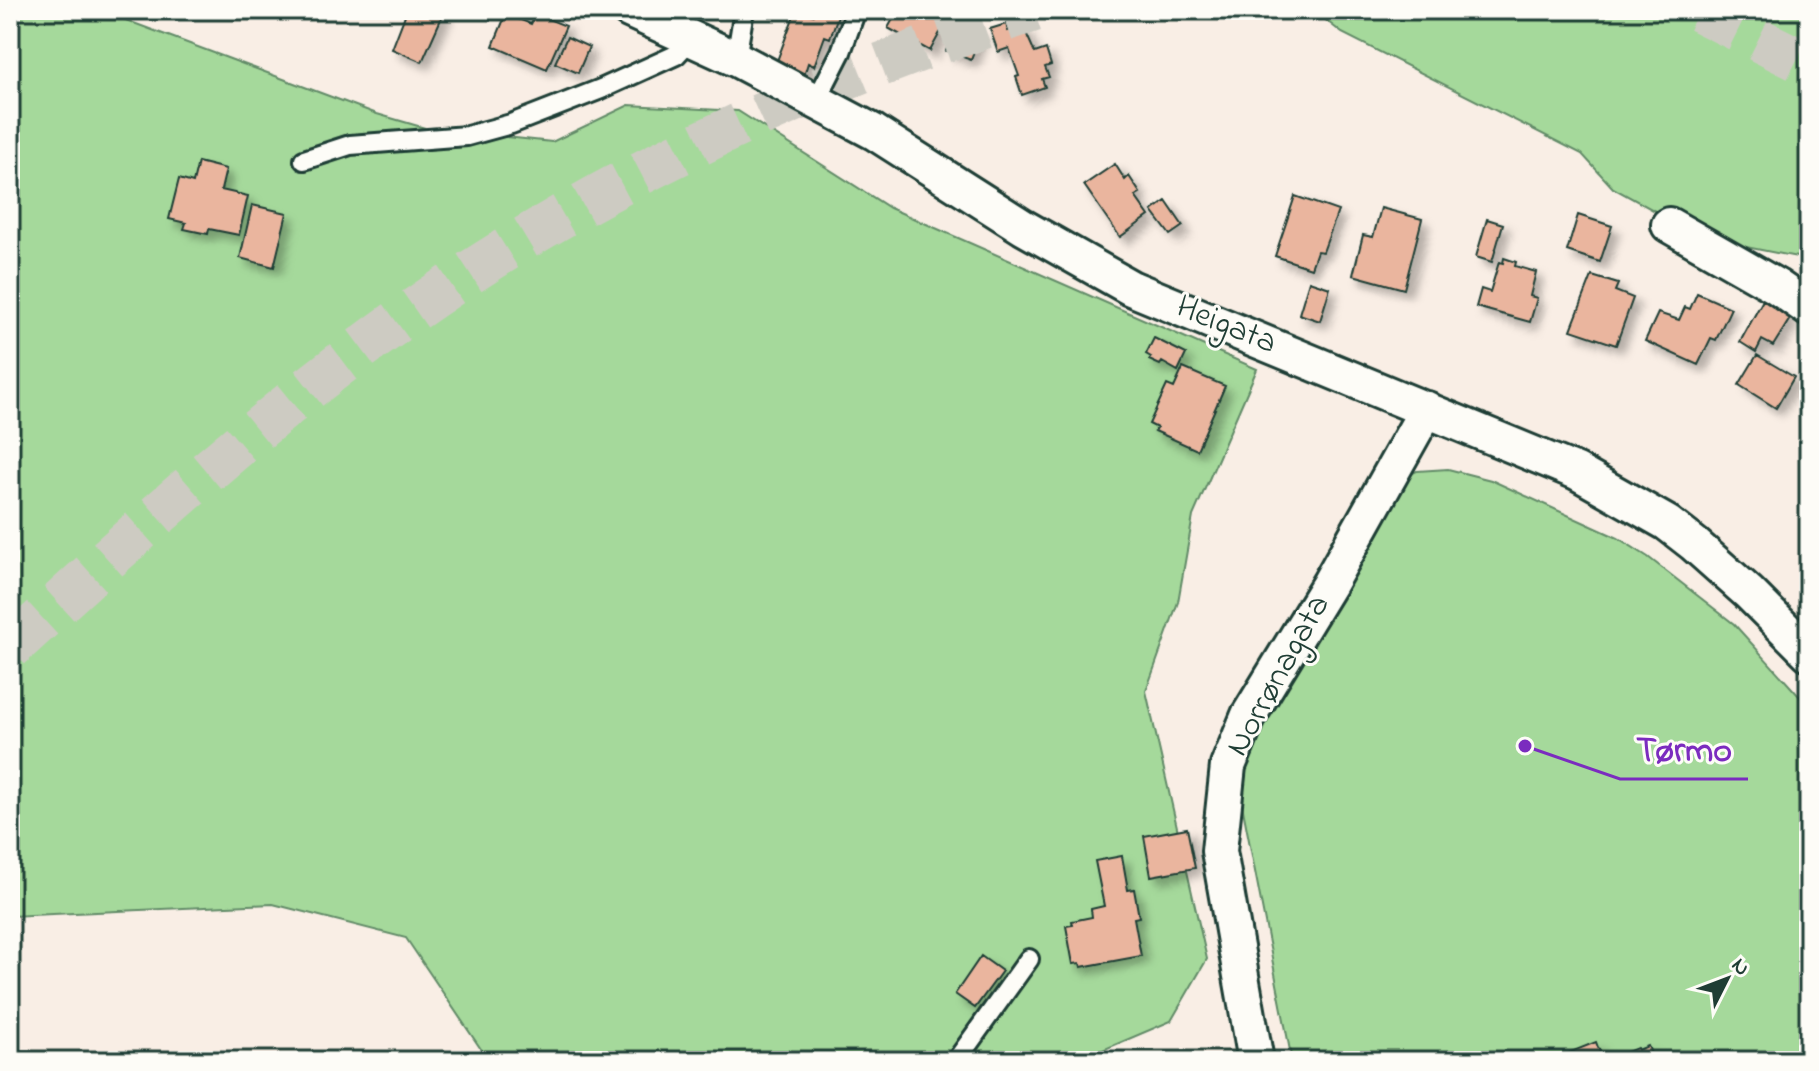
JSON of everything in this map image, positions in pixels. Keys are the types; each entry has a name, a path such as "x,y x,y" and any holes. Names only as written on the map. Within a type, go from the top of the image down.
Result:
{"street":[{"name":"Heigata","path":"629,10 736,59 874,132 1023,227 1131,288 1577,472 1667,523 1740,584 1809,653"},
{"path":"1669,225 1776,286 1809,309"},
{"name":"Norrønagata","path":"1256,1061 1219,851 1228,766 1249,715 1329,584 1427,409"}],"lane":[{"path":"736,59 744,10"},
{"path":"816,101 841,52 856,10"},
{"path":"304,160 350,145 467,136 511,124 601,89 676,55 691,39"},
{"path":"956,1061 1029,959"}],"green space":[{"path":"10,10 99,10 377,114 425,128 552,142 629,105 738,111 890,208 1257,369 1193,516 1178,602 1146,691 1207,959 1171,1021 1077,1061 489,1061 406,938 273,904 10,916"},
{"path":"1313,10 1809,10 1809,254 1802,258 1706,239 1613,188 1582,154 1342,33"},
{"path":"1448,469 1491,480 1618,538 1648,557 1734,624 1809,707 1809,1046 1773,1061 1292,1061 1237,779 1244,714 1408,475 1417,471"}],"building":[{"path":"407,10 445,10 422,62 392,49"},
{"path":"796,10 813,15 814,10 840,10 830,38 825,36 814,66 808,63 803,79 774,69"},
{"path":"898,10 929,10 947,20 930,51 888,28"},
{"path":"506,14 531,24 536,14 566,26 547,69 493,46"},
{"path":"955,24 981,34 971,60 946,51"},
{"path":"1006,24 1008,31 1023,26 1035,53 1046,49 1051,65 1045,67 1049,77 1042,79 1045,87 1022,95 1009,48 998,52 990,29"},
{"path":"567,37 589,47 578,73 555,63"},
{"path":"198,162 226,169 221,190 248,196 239,235 209,229 208,234 184,229 186,223 169,219 179,179 193,183"},
{"path":"1115,164 1125,180 1129,176 1140,193 1135,196 1149,216 1120,237 1084,185"},
{"path":"1295,196 1338,211 1323,252 1317,251 1311,268 1275,256"},
{"path":"1166,201 1183,226 1170,235 1152,211"},
{"path":"252,205 287,213 274,267 240,258"},
{"path":"1381,208 1422,219 1404,289 1353,275 1363,235 1373,237"},
{"path":"1578,215 1612,226 1600,262 1567,251"},
{"path":"1487,219 1503,224 1492,262 1476,257"},
{"path":"1504,258 1516,262 1515,266 1536,272 1530,296 1537,298 1530,322 1476,307 1481,289 1490,292 1499,262 1503,263"},
{"path":"1592,276 1618,284 1615,291 1633,298 1616,345 1571,330"},
{"path":"1309,281 1330,288 1320,321 1299,314"},
{"path":"1697,293 1731,308 1716,340 1711,338 1698,365 1645,341 1658,313 1679,320 1685,307 1690,309"},
{"path":"1763,300 1791,317 1773,346 1762,340 1756,352 1740,342"},
{"path":"1154,338 1186,354 1178,371 1162,362 1160,365 1149,360 1151,357 1146,354"},
{"path":"1757,355 1794,377 1776,408 1739,385"},
{"path":"1183,368 1225,386 1197,450 1155,431 1157,428 1149,424 1167,385 1174,388"},
{"path":"1187,828 1195,868 1151,876 1144,836"},
{"path":"1122,856 1128,890 1134,889 1139,917 1134,918 1141,956 1081,967 1080,963 1073,964 1066,926 1073,925 1072,921 1092,917 1091,909 1104,906 1095,861"},
{"path":"981,956 1002,971 975,1008 955,994"},
{"path":"1596,1042 1603,1061 1563,1061 1561,1056"},
{"path":"1648,1046 1654,1061 1605,1061 1637,1048"}],"tunnel":[{"path":"10,648 145,526 283,409 379,335 532,234 612,188 777,108 861,72 1034,10"},
{"path":"1699,10 1809,65"}],"place":[{"name":"Tørmo","path":"1525,746"}]}
